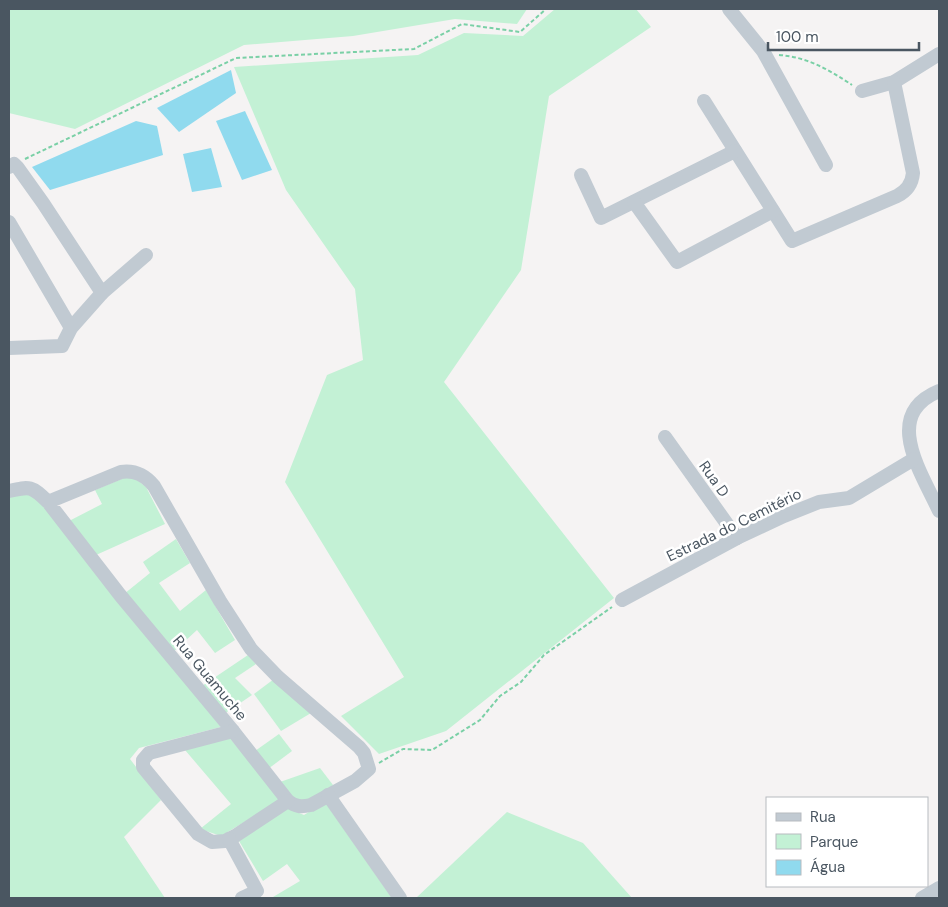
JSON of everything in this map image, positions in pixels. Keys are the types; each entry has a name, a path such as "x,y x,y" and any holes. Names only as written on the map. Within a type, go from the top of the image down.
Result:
{"street":[{"path":"729,9 764,53 826,165"},
{"path":"862,91 894,82 939,54"},
{"path":"704,101 792,241 898,196 910,185 913,173 894,82"},
{"path":"581,175 602,218 735,152"},
{"path":"11,166 23,175 102,292"},
{"path":"634,202 677,262 773,211"},
{"path":"9,222 71,328"},
{"path":"9,348 62,346 71,328 102,292 146,255"},
{"path":"939,391 924,400 912,415 908,433 914,459 939,511"},
{"name":"Rua D","path":"665,437 737,538"},
{"name":"Estrada do Cemitério","path":"622,600 737,538 819,502 850,498 914,459"},
{"path":"48,502 121,472 133,472 148,480 154,486 220,602 251,649 278,677 364,753 369,769 355,781 310,805 304,807 294,805 288,801 229,839 212,842 198,834 149,776 142,763 144,757 149,753 233,731"},
{"name":"Rua Guamuche","path":"9,491 28,487 35,490 48,502 288,801"},
{"path":"328,795 400,898"},
{"path":"229,839 257,891 242,898"},
{"path":"922,898 939,888"}],"path":[{"path":"11,166 236,58 414,49 462,24 520,32 546,9"},
{"path":"764,53 797,56 832,72 862,91"},
{"path":"369,769 404,748 432,750 480,720 500,696 521,682 544,655 622,600"}],"green space":[{"path":"9,9 527,9 517,24 455,19 353,36 244,45 75,129 9,113"},
{"path":"555,9 636,9 651,27 549,96 521,270 444,382 614,598 446,731 379,754 341,716 404,677 285,482 327,375 363,360 355,289 286,190 234,67 418,55 464,33 523,36"},
{"path":"131,475 146,487 165,524 96,555 69,521 102,504 95,490"},
{"path":"27,489 44,504 221,727 139,748 130,759 161,800 124,837 165,898 9,898 9,496"},
{"path":"176,539 190,563 159,583 180,611 206,590 235,640 215,653 197,630 172,653 124,594 150,573 143,562"},
{"path":"248,655 256,664 235,678 252,695 224,714 202,686"},
{"path":"274,679 311,713 281,731 254,694"},
{"path":"279,734 292,751 268,769 255,751"},
{"path":"229,737 281,800 221,836 200,829 231,804 185,750"},
{"path":"320,768 333,785 309,803 296,801 280,782"},
{"path":"325,802 392,898 273,897 300,881 287,864 263,881 239,841 287,808 304,815"},
{"path":"507,812 583,843 632,898 416,898"}],"water":[{"path":"231,70 236,93 179,132 157,108"},
{"path":"245,111 272,170 242,180 216,121"},
{"path":"136,121 157,126 163,155 50,190 32,167"},
{"path":"211,148 222,187 192,192 183,154"}]}
